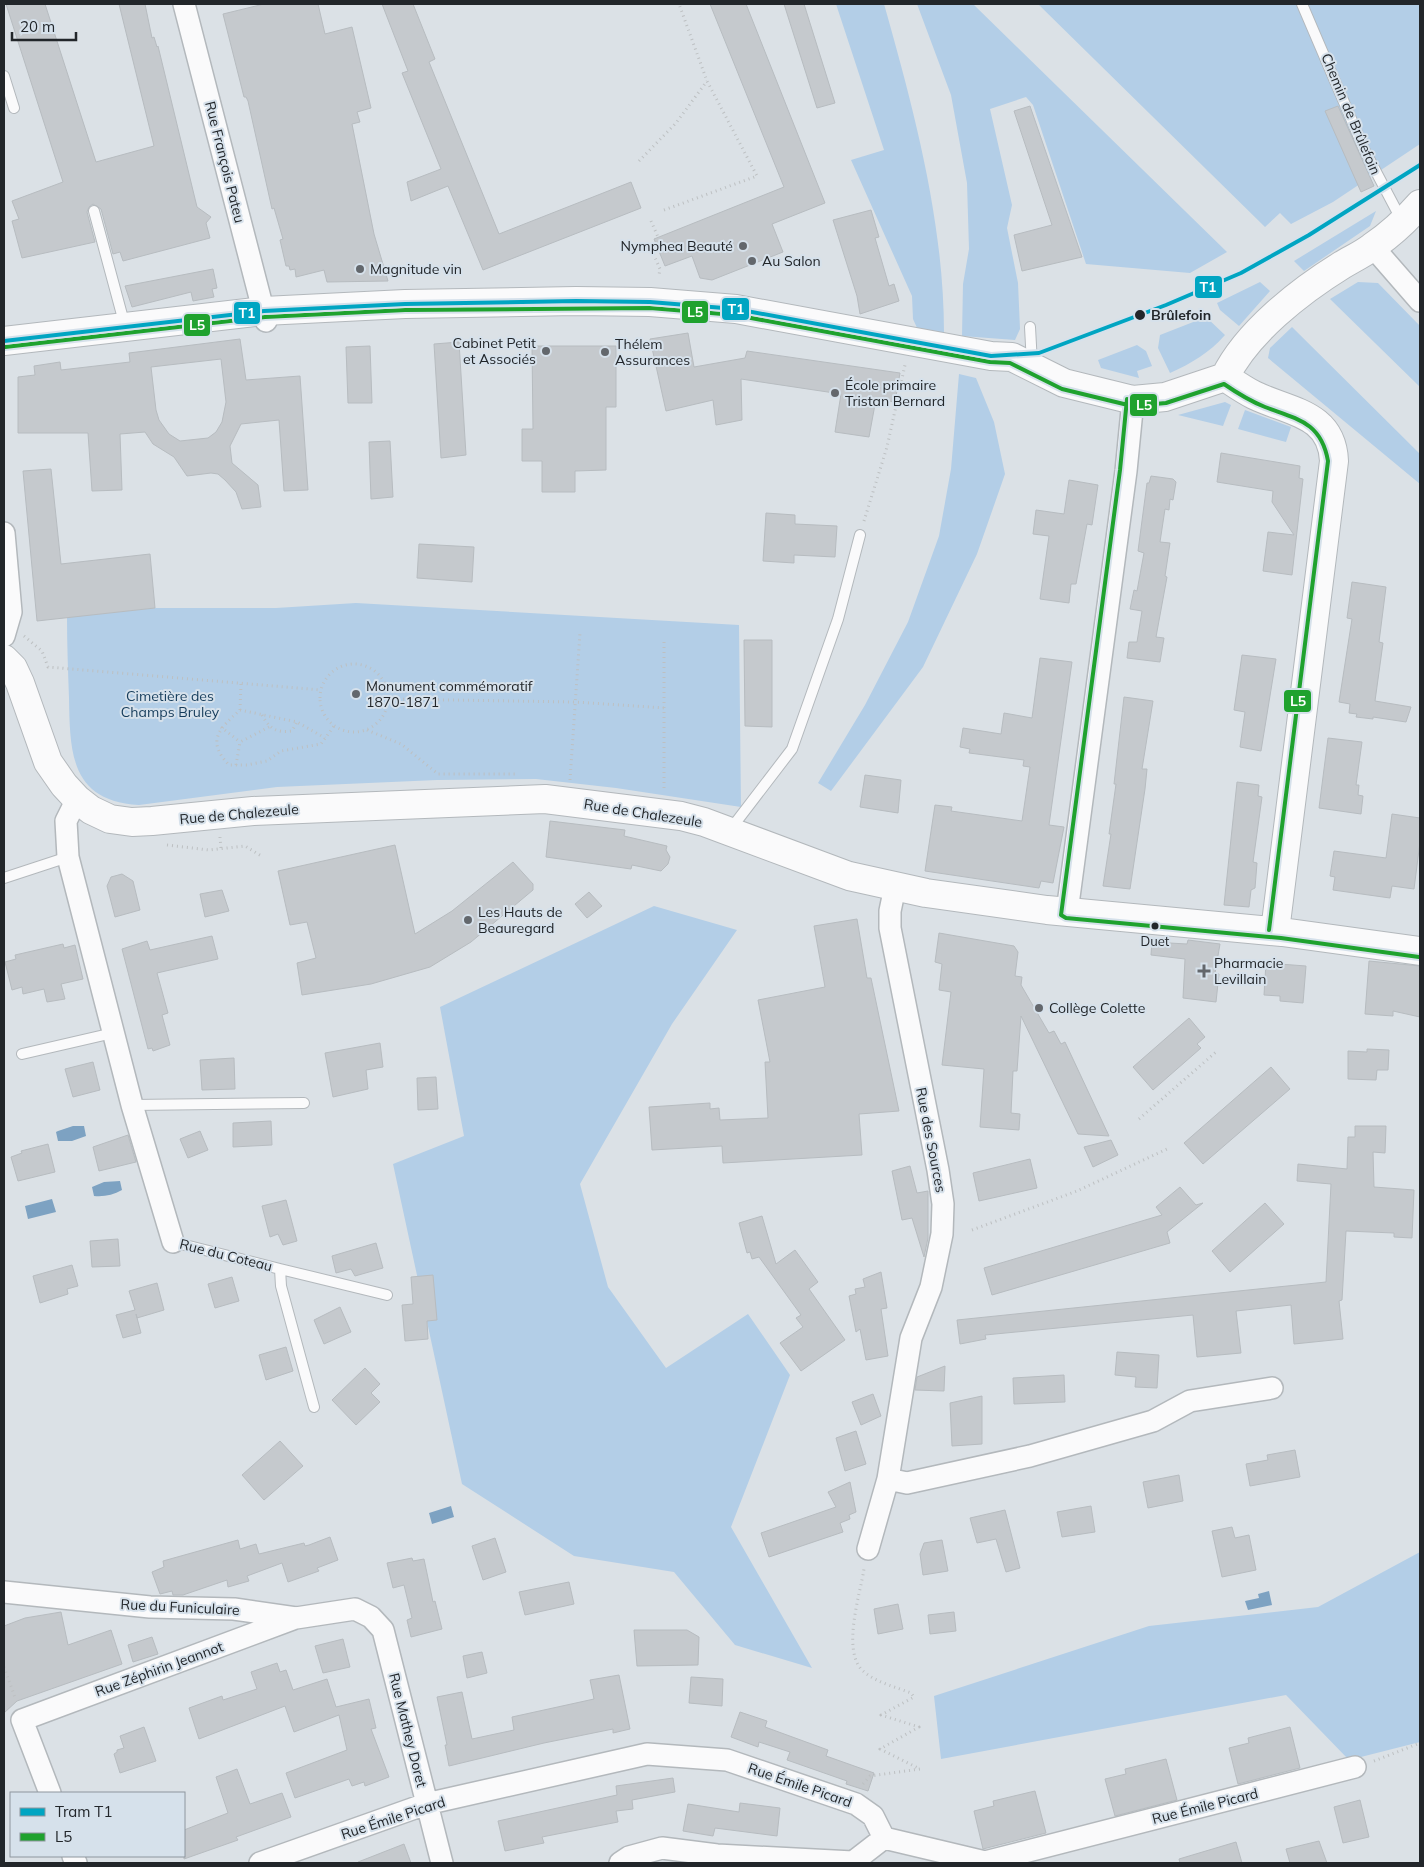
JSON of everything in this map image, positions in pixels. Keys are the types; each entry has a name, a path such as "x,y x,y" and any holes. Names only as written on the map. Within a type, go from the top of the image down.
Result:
{"street":[{"name":"Rue François Pateu","path":"184,4 265,316"},
{"path":"4,341 125,327 435,303 576,300 650,302 736,309 991,356 1012,357 1064,382 1134,400 1165,397 1224,377 1232,362 1272,318 1342,265 1373,247 1412,213"},
{"path":"1373,247 1420,301"},
{"path":"4,351 265,316 570,309 672,313 742,320 797,328 990,365 1031,367"},
{"path":"1224,377 1254,395 1301,412 1318,424 1328,435 1334,448 1334,461 1275,931"},
{"path":"1068,912 1134,400"},
{"path":"4,532 14,636"},
{"name":"Rue de Chalezeule","path":"4,659 12,668 20,683 48,762 64,786 77,799 91,810 110,819 132,822 252,811 344,806 545,800 681,816 730,830 849,876 895,887 1068,912 1275,931 1420,951"},
{"name":"Rue du Coteau","path":"77,799 66,821 68,857 132,1105 173,1242"},
{"name":"Rue des Sources","path":"868,1549 888,1479 912,1338 930,1287 942,1234 942,1204 938,1170 890,928 895,887"},
{"path":"888,1479 906,1483 1030,1456 1152,1421 1190,1401 1272,1388"},
{"name":"Rue du Funiculaire","path":"4,1592 150,1608 234,1609 296,1618 355,1609"},
{"name":"Rue Mathey Doret","path":"355,1609 371,1617 383,1630 442,1863"},
{"name":"Rue Zéphirin Jeannot","path":"22,1720 296,1618"},
{"path":"22,1720 50,1792"},
{"name":"Rue Émile Picard","path":"260,1863 426,1804 647,1754 727,1760 856,1804 873,1816 884,1838 985,1862 1356,1768"},
{"path":"620,1863 629,1857 662,1848 717,1855 853,1862 884,1838"}],"lane":[{"name":"Chemin de Brûlefoin","path":"1302,4 1383,188 1412,213"},
{"path":"4,76 14,108"},
{"path":"94,211 125,327"},
{"path":"1030,327 1033,354 1031,367"},
{"path":"730,830 792,749 838,619 860,535"},
{"path":"4,878 68,857"},
{"path":"22,1054 113,1033"},
{"path":"132,1105 304,1103"},
{"name":"Rue du Coteau","path":"173,1242 280,1269 281,1286 314,1407"},
{"path":"280,1269 387,1295"}],"path":[{"path":"664,210 757,176 707,81 679,4"},
{"path":"639,161 676,123 707,81"},
{"path":"651,221 658,237"},
{"path":"656,244 650,246 660,269 659,276"},
{"path":"860,535 887,447 902,374 907,360"},
{"path":"570,784 580,633"},
{"path":"14,636 42,651 48,667 321,690"},
{"path":"656,787 665,788 664,642"},
{"path":"358,664 368,667 378,673 385,682 388,699 384,715 377,724 367,730 356,733 344,731 334,726 326,718 321,708 321,690 328,676 336,669 358,664"},
{"path":"241,684 240,710 221,727 216,740 220,755 229,765 248,765 267,761 281,751 321,744 334,726"},
{"path":"388,699 575,702 665,708"},
{"path":"240,710 297,722 325,738"},
{"path":"261,715 269,727 280,732 292,731 297,722"},
{"path":"221,727 240,742"},
{"path":"240,742 269,727"},
{"path":"367,730 401,744 438,774 524,774"},
{"path":"236,765 240,742"},
{"path":"561,775 580,777"},
{"path":"163,844 209,850 245,846 263,857"},
{"path":"1139,1119 1216,1052"},
{"path":"972,1230 1077,1191 1167,1149"},
{"path":"856,1804 865,1780 870,1776 920,1769 880,1750 919,1727 881,1715 914,1698 911,1693 877,1680 863,1671 852,1652 868,1549"},
{"path":"4,1667 22,1720"},
{"path":"1356,1768 1420,1743"}],"green space":[{"path":"836,4 884,4 916,125 933,208 943,291 944,333 918,330 913,319 912,296 851,160 884,150"},
{"path":"917,4 973,4 1227,252 1190,273 1086,264 1033,105 1026,97 990,109 1012,205 1007,228 1018,283 1020,329 1015,340 962,336 963,284 969,249 967,183 951,95"},
{"path":"1038,4 1420,4 1420,144 1333,202 1291,224 1280,213 1265,227"},
{"path":"1376,211 1370,226 1304,271 1294,261"},
{"path":"1260,282 1270,291 1239,326 1220,310 1217,303"},
{"path":"1358,282 1378,283 1420,326 1420,387 1330,299"},
{"path":"1206,317 1225,335 1200,357 1170,373 1158,348 1160,335"},
{"path":"1292,327 1420,454 1420,484 1268,358 1270,348"},
{"path":"1137,345 1146,351 1152,366 1137,371 1139,378 1101,368 1098,360"},
{"path":"959,374 976,378 994,422 1005,474 977,554 923,667 831,791 818,783 865,705 908,622 939,536 951,469"},
{"path":"1225,402 1231,405 1223,426 1178,415"},
{"path":"1245,410 1291,427 1286,442 1238,429"},
{"name":"Cimetière des Champs Bruley","path":"356,603 739,625 741,807 616,788 536,779 437,780 277,787 139,805 116,801 99,794 87,784 78,770 73,755 69,718 67,617 155,608 276,608"},
{"path":"654,906 737,930 672,1024 580,1184 608,1287 666,1368 748,1314 790,1375 731,1527 812,1668 735,1645 674,1572 574,1556 462,1484 393,1164 464,1136 440,1007"},
{"path":"1420,1552 1420,1742 1349,1760 1286,1695 941,1759 934,1696 1149,1626 1318,1607"}],"shaded area":[{"path":"73,1126 84,1126 86,1136 72,1141 58,1141 56,1132"},
{"path":"120,1181 122,1190 108,1195 94,1196 92,1187 104,1182"},
{"path":"52,1199 56,1212 28,1219 25,1206"},
{"path":"451,1506 454,1517 432,1524 429,1513"},
{"path":"1269,1591 1272,1605 1248,1610 1245,1601 1259,1598 1258,1594"}],"building":[{"path":"6,4 45,4 96,162 154,146 119,4 145,4 152,38 154,37 158,46 197,207 211,217 206,223 210,238 123,261 120,252 113,254 101,209 93,204 87,212 95,242 22,258 12,221 19,219 12,201 63,182"},
{"path":"264,4 318,4 325,34 352,27 371,108 357,112 360,122 352,124 374,234 388,281 327,282 324,270 296,277 295,269 290,270 289,266 286,266 280,240 283,239 274,208 272,209 248,101 244,97 223,14"},
{"path":"382,4 413,4 435,59 429,62 499,234 631,182 641,208 483,270 448,186 411,201 407,182 441,169 402,73 408,71"},
{"path":"710,4 746,4 825,203 772,224 783,252 712,280 700,278 692,256 665,266 654,239 784,187"},
{"path":"784,4 804,4 835,103 817,108"},
{"path":"1030,106 1082,257 1022,271 1014,235 1052,225 1014,111"},
{"path":"1338,106 1374,186 1361,192 1325,111"},
{"path":"871,210 879,237 875,238 889,286 894,284 899,301 860,314 857,296 833,220"},
{"path":"213,269 217,288 212,289 214,297 193,301 191,292 132,307 125,286"},
{"path":"688,333 694,367 745,358 747,351 900,373 895,402 876,399 869,437 835,432 841,394 741,379 742,420 716,425 713,400 666,411 650,339"},
{"path":"240,339 246,380 300,376 308,490 284,491 279,420 241,424 230,446 232,463 258,485 261,507 242,509 236,492 218,474 187,476 174,457 153,444 145,432 120,434 122,490 92,491 88,433 18,433 18,377 35,375 34,366 60,362 61,370 130,362 129,353","holes":["221,359 226,402 222,422 216,432 208,438 180,441 169,434 159,420 151,367"]},
{"path":"459,342 466,455 441,458 434,344"},
{"path":"370,346 372,403 348,403 346,347"},
{"path":"532,346 616,346 616,407 606,407 606,470 575,471 575,492 542,492 542,461 522,461 522,429 533,429"},
{"path":"390,441 393,497 371,499 369,442"},
{"path":"1221,453 1300,466 1299,478 1303,479 1292,575 1263,571 1268,532 1294,535 1272,502 1273,491 1217,482"},
{"path":"51,469 61,564 150,554 155,608 37,621 23,471"},
{"path":"1151,476 1173,479 1176,482 1173,500 1170,499 1169,510 1165,509 1160,542 1170,543 1165,576 1167,577 1156,637 1164,638 1160,662 1127,658 1129,642 1137,642 1142,611 1130,609 1134,590 1137,591 1144,553 1138,551 1147,483 1149,483"},
{"path":"1069,480 1098,485 1092,525 1087,524 1076,584 1071,584 1069,603 1040,599 1049,536 1033,534 1036,510 1064,514"},
{"path":"766,513 795,515 795,524 837,526 835,557 794,555 794,563 763,561"},
{"path":"419,544 474,547 472,582 417,578"},
{"path":"1352,582 1386,587 1379,642 1383,643 1375,701 1411,707 1406,722 1373,717 1373,719 1356,717 1357,714 1349,713 1350,704 1339,702 1352,619 1347,618"},
{"path":"744,640 772,640 772,727 745,726"},
{"path":"1242,655 1276,659 1261,751 1240,747 1245,712 1234,710"},
{"path":"1040,658 1072,662 1049,825 1064,827 1053,883 1041,881 1039,888 925,871 935,805 952,807 951,811 1022,821 1030,767 1023,766 1024,760 969,753 970,749 960,747 963,728 1001,734 1004,713 1032,718"},
{"path":"1124,697 1153,701 1142,769 1147,769 1145,789 1130,889 1103,886 1111,834 1109,834 1116,784 1114,784"},
{"path":"1328,738 1362,742 1356,785 1359,785 1358,795 1363,796 1361,814 1319,808"},
{"path":"865,775 901,780 898,813 860,807"},
{"path":"1237,782 1259,785 1258,796 1262,797 1253,862 1257,863 1255,888 1251,890 1249,907 1224,905"},
{"path":"1392,814 1420,818 1420,842 1414,889 1392,886 1390,898 1333,890 1335,877 1330,876 1334,851 1386,858"},
{"path":"550,821 625,830 624,836 667,846 666,850 670,857 668,864 661,871 632,865 631,869 546,857"},
{"path":"395,845 415,934 452,911 513,862 533,884 533,890 471,942 430,967 371,984 302,995 297,963 316,958 307,922 290,925 278,871"},
{"path":"122,874 133,881 140,910 115,917 107,886 111,877"},
{"path":"222,890 229,911 205,917 200,894"},
{"path":"589,892 602,906 587,918 575,904"},
{"path":"857,919 867,978 871,978 899,1111 859,1114 862,1155 723,1163 722,1146 652,1150 649,1107 710,1103 710,1109 719,1108 720,1120 768,1118 765,1062 770,1062 758,1000 825,987 814,926"},
{"path":"939,933 1014,946 1018,952 1015,976 1022,977 1021,985 1049,1033 1054,1031 1061,1044 1065,1042 1109,1136 1078,1134 1021,1016 1017,1071 1013,1071 1011,1113 1020,1114 1019,1130 980,1127 984,1069 942,1065 951,992 939,990 942,964 935,962"},
{"path":"212,936 218,959 157,973 168,1013 162,1015 170,1045 153,1051 152,1048 148,1049 122,949 147,941 150,950"},
{"path":"1188,940 1220,944 1215,973 1219,974 1216,1002 1183,998 1185,959 1151,955 1152,942 1187,944"},
{"path":"63,944 64,948 75,945 83,979 61,984 65,999 47,1002 44,989 23,994 22,987 12,990 5,962 16,959 15,955"},
{"path":"1369,961 1420,966 1420,1017 1393,1011 1393,1016 1365,1014"},
{"path":"1266,963 1306,966 1303,1003 1280,1001 1280,996 1264,995"},
{"path":"1189,1018 1205,1037 1197,1044 1201,1048 1153,1090 1133,1067"},
{"path":"380,1043 383,1067 366,1070 368,1089 333,1097 325,1053"},
{"path":"1367,1049 1389,1050 1388,1070 1377,1070 1376,1080 1348,1079 1348,1051 1367,1052"},
{"path":"234,1058 235,1089 202,1090 200,1060"},
{"path":"93,1062 100,1090 73,1097 65,1069"},
{"path":"1271,1067 1290,1089 1203,1164 1184,1143"},
{"path":"436,1077 438,1109 418,1110 417,1078"},
{"path":"271,1121 272,1145 233,1147 233,1123"},
{"path":"1355,1126 1386,1126 1385,1153 1373,1152 1374,1187 1414,1190 1412,1238 1394,1237 1394,1233 1346,1231 1342,1300 1339,1301 1343,1339 1294,1344 1291,1305 1236,1311 1241,1353 1197,1357 1193,1315 985,1335 986,1339 960,1344 957,1320 1326,1282 1331,1184 1297,1181 1298,1164 1347,1169 1348,1137 1355,1137"},
{"path":"200,1131 208,1150 188,1158 180,1139"},
{"path":"128,1135 136,1162 99,1171 93,1147"},
{"path":"1111,1140 1118,1155 1093,1167 1084,1147"},
{"path":"48,1144 55,1172 18,1181 11,1157 22,1153 21,1151"},
{"path":"1030,1159 1037,1188 979,1201 973,1173"},
{"path":"910,1166 917,1193 928,1191 928,1238 924,1257 912,1218 902,1220 892,1171"},
{"path":"1180,1187 1196,1205 1203,1203 1167,1232 1170,1243 992,1295 984,1268 1162,1215 1156,1207"},
{"path":"286,1200 297,1241 283,1245 278,1234 270,1237 262,1206"},
{"path":"1265,1203 1284,1224 1230,1272 1212,1251"},
{"path":"762,1216 776,1264 795,1250 818,1282 809,1289 845,1340 801,1371 780,1343 803,1327 796,1318 801,1315 759,1257 752,1259 750,1252 747,1253 739,1223"},
{"path":"118,1239 120,1266 92,1267 90,1241"},
{"path":"376,1243 383,1268 355,1276 351,1269 336,1273 332,1256"},
{"path":"72,1265 78,1286 67,1289 68,1294 40,1303 33,1276"},
{"path":"881,1272 887,1308 881,1309 888,1356 866,1360 860,1329 856,1332 849,1296 856,1294 855,1289 865,1287 863,1279"},
{"path":"433,1275 437,1320 427,1321 428,1339 405,1341 402,1305 413,1304 411,1277"},
{"path":"232,1277 239,1301 215,1308 208,1284"},
{"path":"157,1283 164,1310 137,1318 141,1333 123,1338 116,1315 135,1310 129,1291"},
{"path":"340,1307 351,1332 324,1344 314,1320"},
{"path":"286,1347 293,1371 266,1380 259,1355"},
{"path":"1117,1352 1159,1355 1157,1388 1135,1387 1136,1377 1115,1375"},
{"path":"945,1366 944,1391 915,1390 917,1377"},
{"path":"365,1368 380,1384 371,1393 380,1402 356,1425 332,1400"},
{"path":"1064,1375 1065,1402 1014,1404 1013,1378"},
{"path":"873,1394 881,1416 861,1425 852,1402"},
{"path":"982,1396 982,1444 952,1446 950,1403"},
{"path":"856,1431 866,1464 845,1471 836,1438"},
{"path":"280,1441 303,1466 264,1500 242,1475"},
{"path":"1295,1450 1300,1477 1250,1486 1246,1464 1268,1460 1267,1455"},
{"path":"1179,1475 1183,1501 1148,1508 1143,1482"},
{"path":"850,1482 856,1512 849,1515 850,1519 840,1523 843,1532 769,1557 761,1533 836,1507 828,1492"},
{"path":"1091,1506 1095,1532 1062,1537 1057,1512"},
{"path":"1005,1510 1020,1568 1006,1572 996,1539 977,1543 970,1518"},
{"path":"1232,1527 1235,1538 1249,1535 1256,1570 1222,1577 1212,1531"},
{"path":"330,1537 338,1560 317,1568 319,1571 288,1582 282,1563 247,1576 249,1581 228,1587 227,1580 183,1595 173,1595 172,1591 160,1594 152,1572 164,1567 163,1561 238,1540 240,1549 256,1544 259,1554 304,1543 305,1546"},
{"path":"495,1538 506,1572 483,1580 472,1546"},
{"path":"942,1540 948,1571 923,1575 920,1554 924,1543"},
{"path":"412,1558 413,1561 424,1559 433,1602 435,1601 442,1629 411,1637 407,1620 412,1618 404,1585 393,1588 387,1563"},
{"path":"569,1582 574,1604 525,1615 519,1592"},
{"path":"898,1604 903,1629 878,1634 874,1609"},
{"path":"61,1612 68,1645 111,1630 122,1664 17,1701 4,1713 4,1626 25,1618"},
{"path":"954,1612 956,1631 930,1634 928,1615"},
{"path":"634,1630 687,1630 699,1637 698,1665 637,1666"},
{"path":"152,1637 158,1654 133,1662 128,1645"},
{"path":"343,1639 350,1667 323,1673 315,1646"},
{"path":"482,1652 487,1673 467,1678 463,1656"},
{"path":"277,1663 280,1672 286,1670 293,1690 327,1679 336,1707 369,1699 376,1728 371,1729 389,1777 365,1786 364,1782 352,1786 349,1779 295,1798 286,1773 347,1750 339,1715 294,1732 285,1706 199,1739 189,1708 222,1696 223,1700 257,1689 251,1672"},
{"path":"619,1675 630,1729 613,1733 613,1729 544,1743 449,1766 445,1745 447,1745 437,1697 462,1692 472,1739 514,1730 512,1717 594,1699 590,1680"},
{"path":"691,1677 723,1679 722,1706 689,1703"},
{"path":"740,1712 767,1721 765,1727 828,1750 826,1756 874,1773 868,1791 846,1784 847,1781 787,1760 790,1752 759,1742 758,1747 731,1737"},
{"path":"144,1727 156,1761 120,1773 114,1754 117,1750 124,1748 120,1736"},
{"path":"1290,1727 1300,1768 1238,1784 1229,1748 1249,1743 1248,1738"},
{"path":"1166,1759 1177,1800 1115,1816 1105,1779 1126,1774 1125,1769"},
{"path":"237,1769 250,1804 282,1793 291,1817 236,1837 238,1840 184,1859 185,1830 228,1813 216,1777"},
{"path":"673,1778 675,1792 632,1800 633,1809 616,1811 618,1822 542,1837 544,1843 505,1851 498,1821 617,1795 616,1786"},
{"path":"1035,1791 1046,1833 983,1849 974,1811 994,1806 993,1801"},
{"path":"1360,1800 1369,1837 1343,1843 1334,1807"},
{"path":"740,1803 780,1808 777,1836 715,1828 713,1836 683,1831 688,1804 739,1812"},
{"path":"1319,1841 1327,1863 1290,1863 1286,1849"},
{"path":"1236,1842 1242,1863 1180,1863 1179,1859"},
{"path":"404,1844 411,1863 358,1863 358,1862"}],"tram line":[{"name":"T1","path":"4,341 264,311 405,304 576,301 650,302 736,309 991,356 1039,353 1166,305 1241,273 1309,235 1420,165"}],"transit line":[{"name":"L5","path":"5,347 265,317 405,310 650,308 735,315 990,362 1010,363 1062,389 1132,406 1166,403 1224,384 1254,402 1306,424 1320,438 1328,461 1269,930"},
{"name":"L5","path":"1127,399 1120,470 1061,915 1066,918 1281,938 1419,957"}],"place":[{"name":"Nymphea Beauté","path":"743,246"},
{"name":"Au Salon","path":"752,261"},
{"name":"Magnitude vin","path":"360,269"},
{"name":"Brûlefoin","path":"1140,315"},
{"name":"Cabinet Petit et Associés","path":"546,351"},
{"name":"Thélem Assurances","path":"605,352"},
{"name":"École primaire Tristan Bernard","path":"835,393"},
{"name":"Monument commémoratif 1870-1871","path":"356,694"},
{"name":"Les Hauts de Beauregard","path":"468,920"},
{"name":"Duet","path":"1155,926"},
{"name":"Pharmacie Levillain","path":"1204,971"},
{"name":"Collège Colette","path":"1039,1008"}]}
